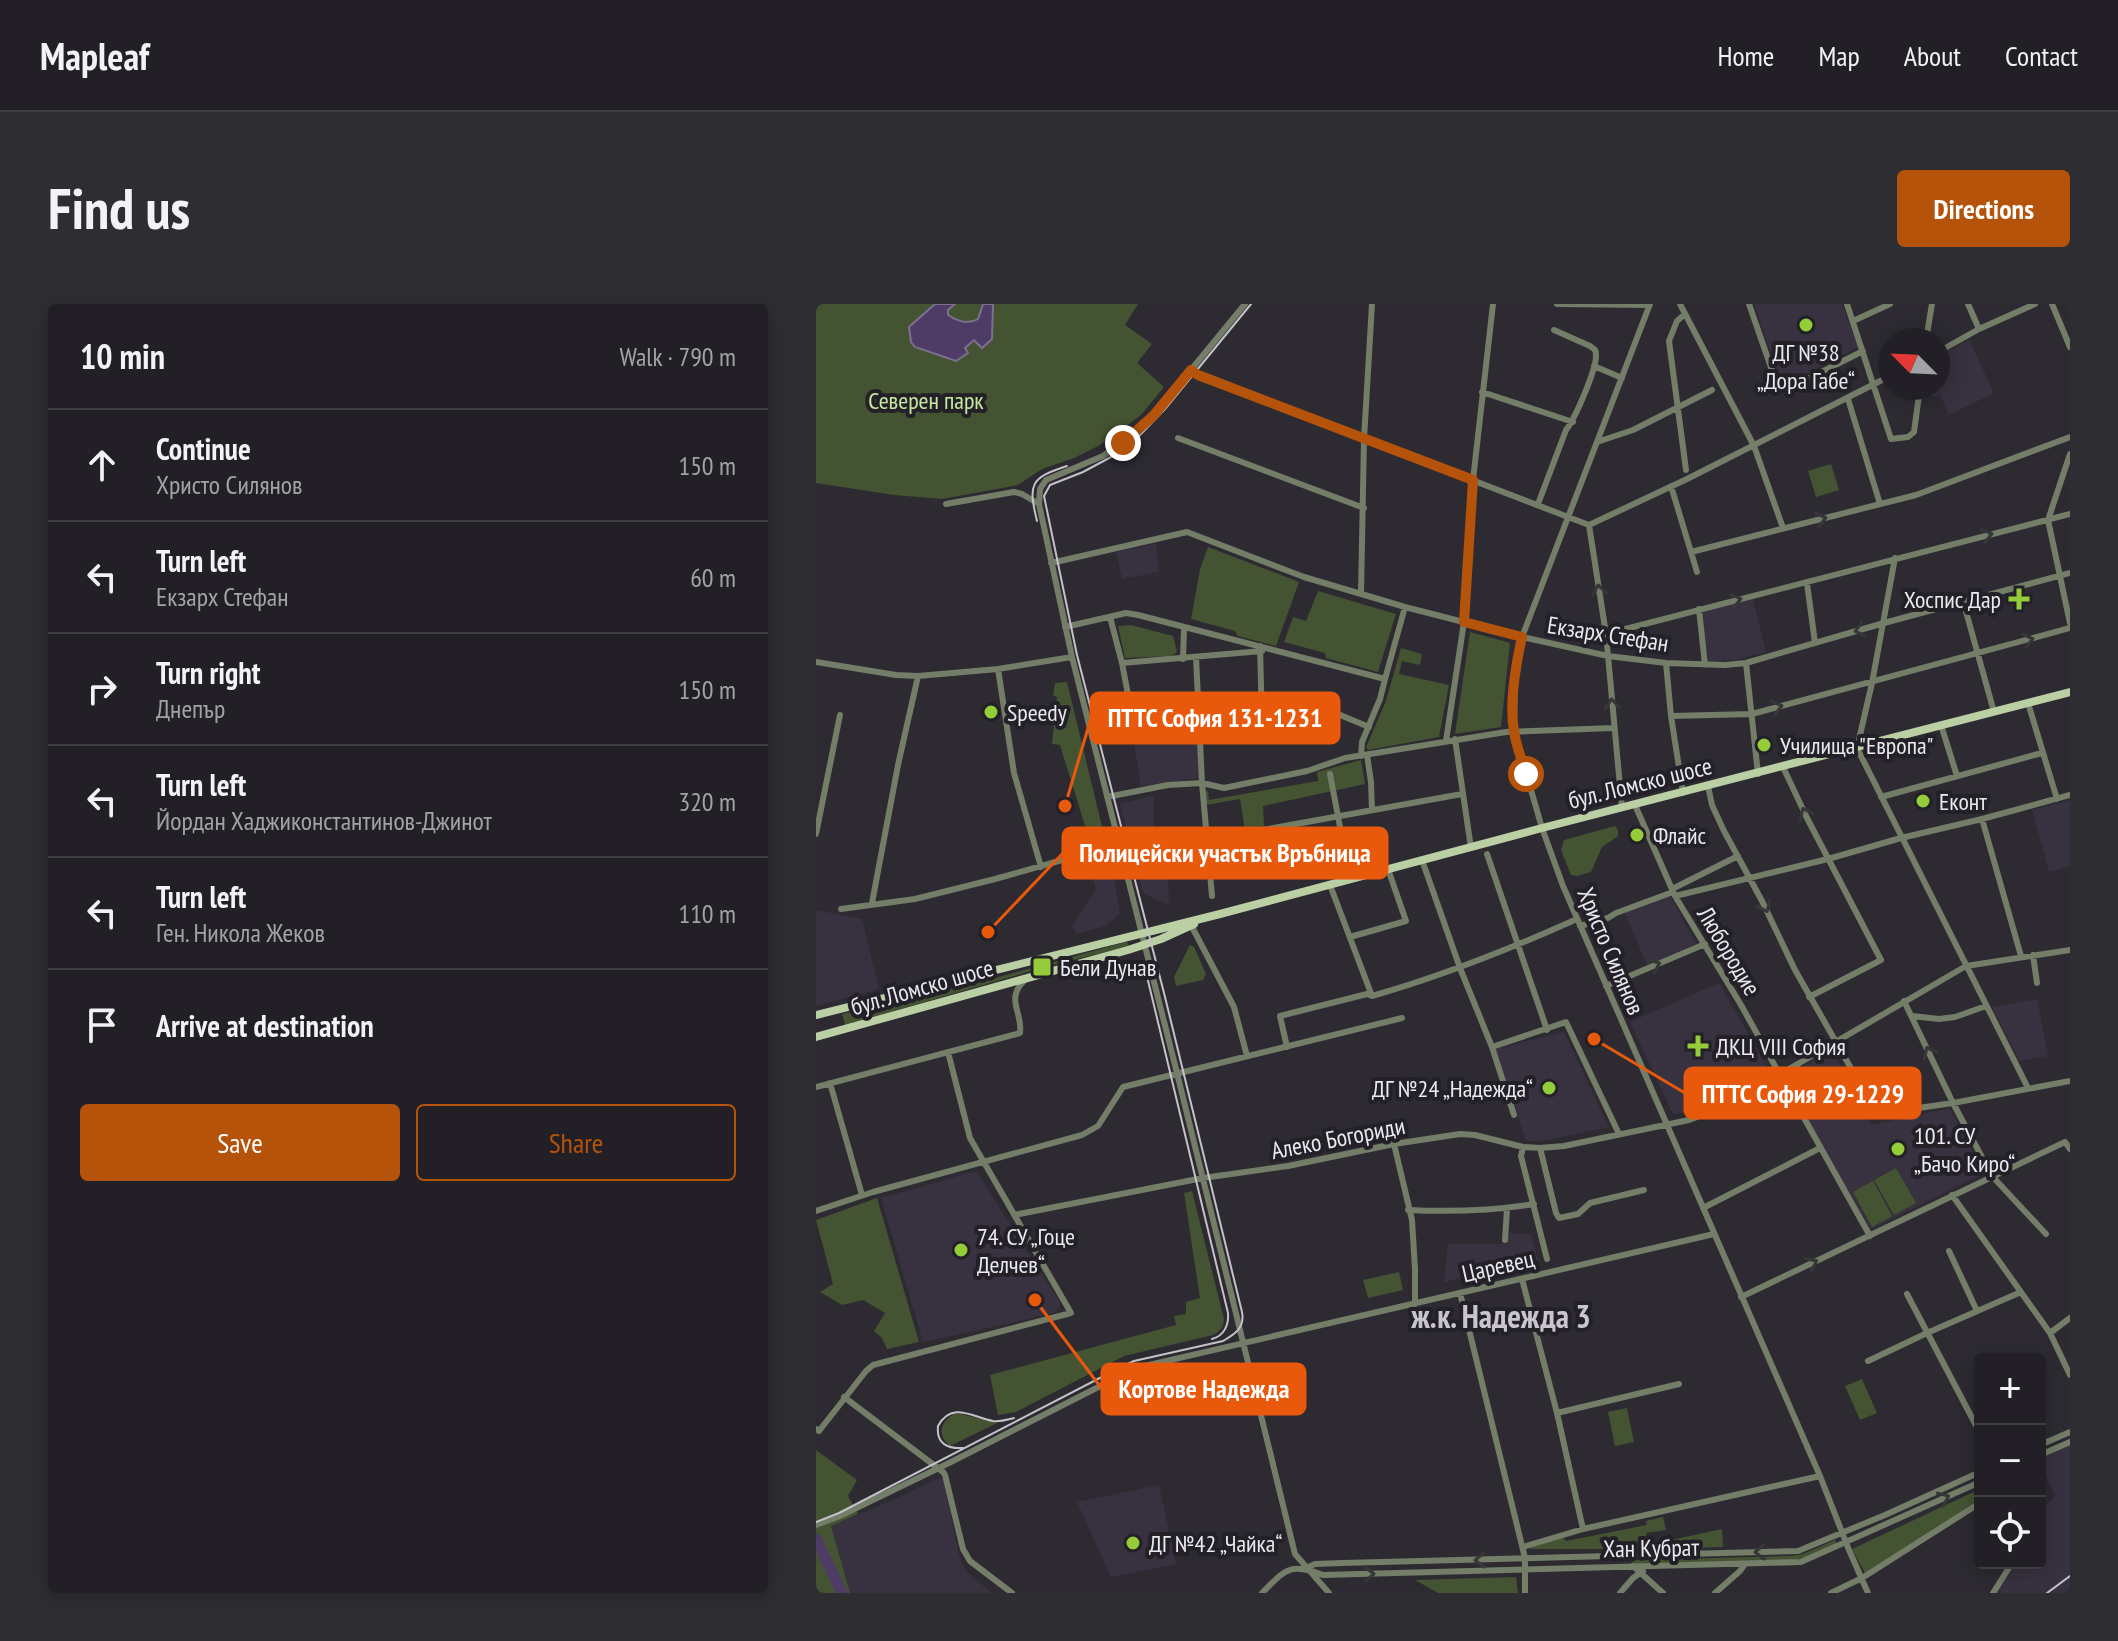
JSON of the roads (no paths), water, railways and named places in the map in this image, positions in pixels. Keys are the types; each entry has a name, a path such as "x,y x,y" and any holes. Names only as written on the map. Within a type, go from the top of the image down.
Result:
{"main road":[{"name":"бул. Ломско шосе","path":"816,1015 1220,914 2070,692"},
{"name":"бул. Ломско шосе","path":"816,1037 1145,945 1220,914"}],"street":[{"path":"1245,304 1154,415 1123,443 1093,461 1046,480 1040,489 1039,504 1072,657 1295,1554 1329,1593"},
{"path":"1361,594 1364,439 1372,304"},
{"path":"1446,741 1464,622 1473,480 1493,304"},
{"path":"1557,304 1650,305"},
{"path":"1680,304 1754,446 1783,528"},
{"path":"1749,304 1775,379 1781,387 1792,387 1863,351"},
{"path":"1847,304 1889,438 1908,437 1914,432 1918,400"},
{"path":"1853,321 1890,304"},
{"path":"1928,328 1932,304"},
{"path":"1968,304 1979,329"},
{"path":"1950,345 2035,304"},
{"path":"2052,304 2070,347"},
{"name":"Христо Силянов","path":"1650,305 1522,637 1515,686 1514,731 1542,828 1579,923 1868,1593"},
{"path":"1685,314 1677,321 1669,341 1686,470"},
{"path":"1538,504 1566,430 1573,422 1596,354 1594,349 1554,330"},
{"path":"1594,366 1622,378"},
{"path":"1191,370 1589,525 1878,382"},
{"path":"1597,442 1633,430 1712,390"},
{"path":"1482,392 1573,422"},
{"path":"1848,399 1880,504"},
{"path":"1691,552 1916,495 2070,437"},
{"path":"1178,438 1364,508"},
{"path":"1671,716 1752,714 2070,626 2048,520 2070,454"},
{"path":"1671,486 1697,572"},
{"path":"946,504 1014,492 1039,504"},
{"path":"1606,634 2070,514"},
{"path":"1589,525 1606,634 1622,808"},
{"name":"Екзарх Стефан","path":"1051,563 1187,532 1304,577 1405,607 1608,656 1705,665 1746,663 2070,573"},
{"path":"1895,558 1857,748 2028,1088"},
{"path":"1807,583 1815,643"},
{"path":"1963,601 1994,712"},
{"path":"1372,810 1371,782 1360,749 1385,679 1405,607"},
{"path":"1699,609 1705,665"},
{"path":"1065,627 1126,613 1385,679"},
{"path":"1110,617 1130,705"},
{"path":"1183,659 1184,628"},
{"path":"1122,663 1260,649"},
{"path":"1260,649 1261,721 1266,725 1333,712 1369,727"},
{"path":"816,662 918,676 998,669 1072,657"},
{"path":"1196,657 1202,783 1212,896"},
{"path":"1666,663 1683,793"},
{"path":"1746,663 1758,774"},
{"path":"998,669 1014,773 1041,867"},
{"path":"872,903 898,762 918,676"},
{"path":"2028,703 2057,799"},
{"path":"816,834 840,715"},
{"path":"1941,725 1957,776"},
{"path":"1107,797 1168,785 1202,783 1224,788 1307,771 1345,758 1455,739 1514,731 1614,728"},
{"path":"1455,739 1471,848"},
{"path":"1881,797 2042,753"},
{"path":"1783,767 1881,960 1809,997"},
{"path":"1330,774 1347,864"},
{"path":"1708,786 1712,805 1809,997 1877,1114 2070,1081"},
{"path":"1207,840 1462,794"},
{"path":"1673,892 1750,879 2070,795"},
{"name":"Любородие","path":"1635,805 1673,892 1870,1236"},
{"path":"1982,819 2021,956"},
{"path":"841,909 915,899 1119,844"},
{"path":"1487,854 1547,1030"},
{"path":"1287,1047 1280,1016 1367,994 1372,996 1460,968 1579,923 1608,918 1673,892 1738,856"},
{"path":"1422,860 1514,1115"},
{"path":"1350,937 1406,921 1388,869"},
{"path":"1330,885 1372,996"},
{"path":"1191,925 1234,1007 1247,1056"},
{"path":"1606,986 1705,944"},
{"name":"Алеко Богориди","path":"1014,1215 1394,1144 1468,1134 1522,1152 1703,1116 1966,966 2070,950"},
{"path":"2033,955 2037,983"},
{"path":"816,1087 1020,1033 1014,996 1027,978"},
{"path":"1904,1001 1992,1176 2046,1234"},
{"path":"1912,1016 1955,1017 1986,1006"},
{"path":"816,1211 862,1195 1082,1135 1098,1126 1123,1087 1402,1018"},
{"path":"1492,1047 1566,1022 1619,1134"},
{"path":"818,1430 866,1371 883,1361 1071,1313 966,1127 948,1052"},
{"path":"830,1083 862,1195"},
{"path":"1741,1297 2065,1142 2070,1149"},
{"path":"1394,1144 1412,1220 1415,1304"},
{"path":"1540,1148 1559,1218 1578,1214 1590,1203 1644,1190"},
{"path":"1703,1208 1820,1148"},
{"path":"1522,1152 1547,1259"},
{"path":"1952,1195 2050,1333 2070,1375"},
{"path":"1408,1210 1451,1212 1534,1204"},
{"path":"1505,1240 1507,1209"},
{"name":"Царевец","path":"816,1525 938,1468 1136,1368 1714,1234"},
{"path":"1949,1251 1977,1311"},
{"path":"1522,1279 1583,1529"},
{"path":"1868,1361 2021,1292"},
{"path":"1460,1293 1523,1547 1525,1593"},
{"path":"1907,1294 1976,1425"},
{"path":"2050,1333 2070,1318"},
{"path":"1557,1413 1679,1384"},
{"path":"844,1397 945,1475 963,1549 970,1561 1012,1593"},
{"path":"2046,1442 2070,1432"},
{"path":"2046,1452 2070,1442"},
{"name":"Хан Кубрат","path":"1306,1568 1331,1563 1798,1551 1974,1475"},
{"path":"1523,1547 1583,1529 1820,1476"},
{"name":"Хан Кубрат","path":"1262,1593 1293,1568 1306,1568 1323,1575 1801,1562 1974,1485"},
{"path":"1831,1593 1862,1578 1974,1507"},
{"path":"1633,1555 1633,1566 1663,1593"},
{"path":"1715,1593 1745,1564"},
{"path":"1620,1593 1633,1578 1649,1567"},
{"path":"1993,1593 2008,1569"}],"waterway":[{"path":"816,1539 842,1593"}],"tram line":[{"path":"816,1522 1123,1366 1223,1341 1235,1333 1242,1322 1164,993 1077,655 1044,496 1050,485 1111,457 1139,436 1251,304"},
{"path":"1037,521 1033,498 1035,484 1045,474 1067,466"},
{"path":"1144,964 1228,1313 1225,1329 1212,1339"},
{"path":"963,1448 952,1448 939,1437 938,1426 950,1414 963,1413 996,1421 1014,1418"}],"railway":[{"path":"2047,1593 2070,1576"}],"place":[{"name":"ДГ №38 „Дора Габе“","path":"1806,325"},
{"name":"Хоспис Дар","path":"2019,599"},
{"name":"Speedy","path":"991,712"},
{"name":"Училища \"Европа\"","path":"1764,745"},
{"name":"Еконт","path":"1923,801"},
{"name":"ПТТС София 131-1231","path":"1065,806"},
{"name":"Флайс","path":"1637,835"},
{"name":"Полицейски участък Връбница","path":"988,932"},
{"name":"Бели Дунав","path":"1042,967"},
{"name":"ПТТС София 29-1229","path":"1594,1039"},
{"name":"ДКЦ VIII София","path":"1698,1046"},
{"name":"ДГ №24 „Надежда“","path":"1549,1088"},
{"name":"101. СУ „Бачо Киро“","path":"1898,1149"},
{"name":"74. СУ „Гоце Делчев“","path":"961,1250"},
{"name":"Кортове Надежда","path":"1035,1300"},
{"name":"ДГ №42 „Чайка“","path":"1133,1543"}],"district":[{"name":"ж.к. Надежда 3","path":"1501,1316"}],"park label":[{"name":"Северен парк","path":"926,400"}]}
